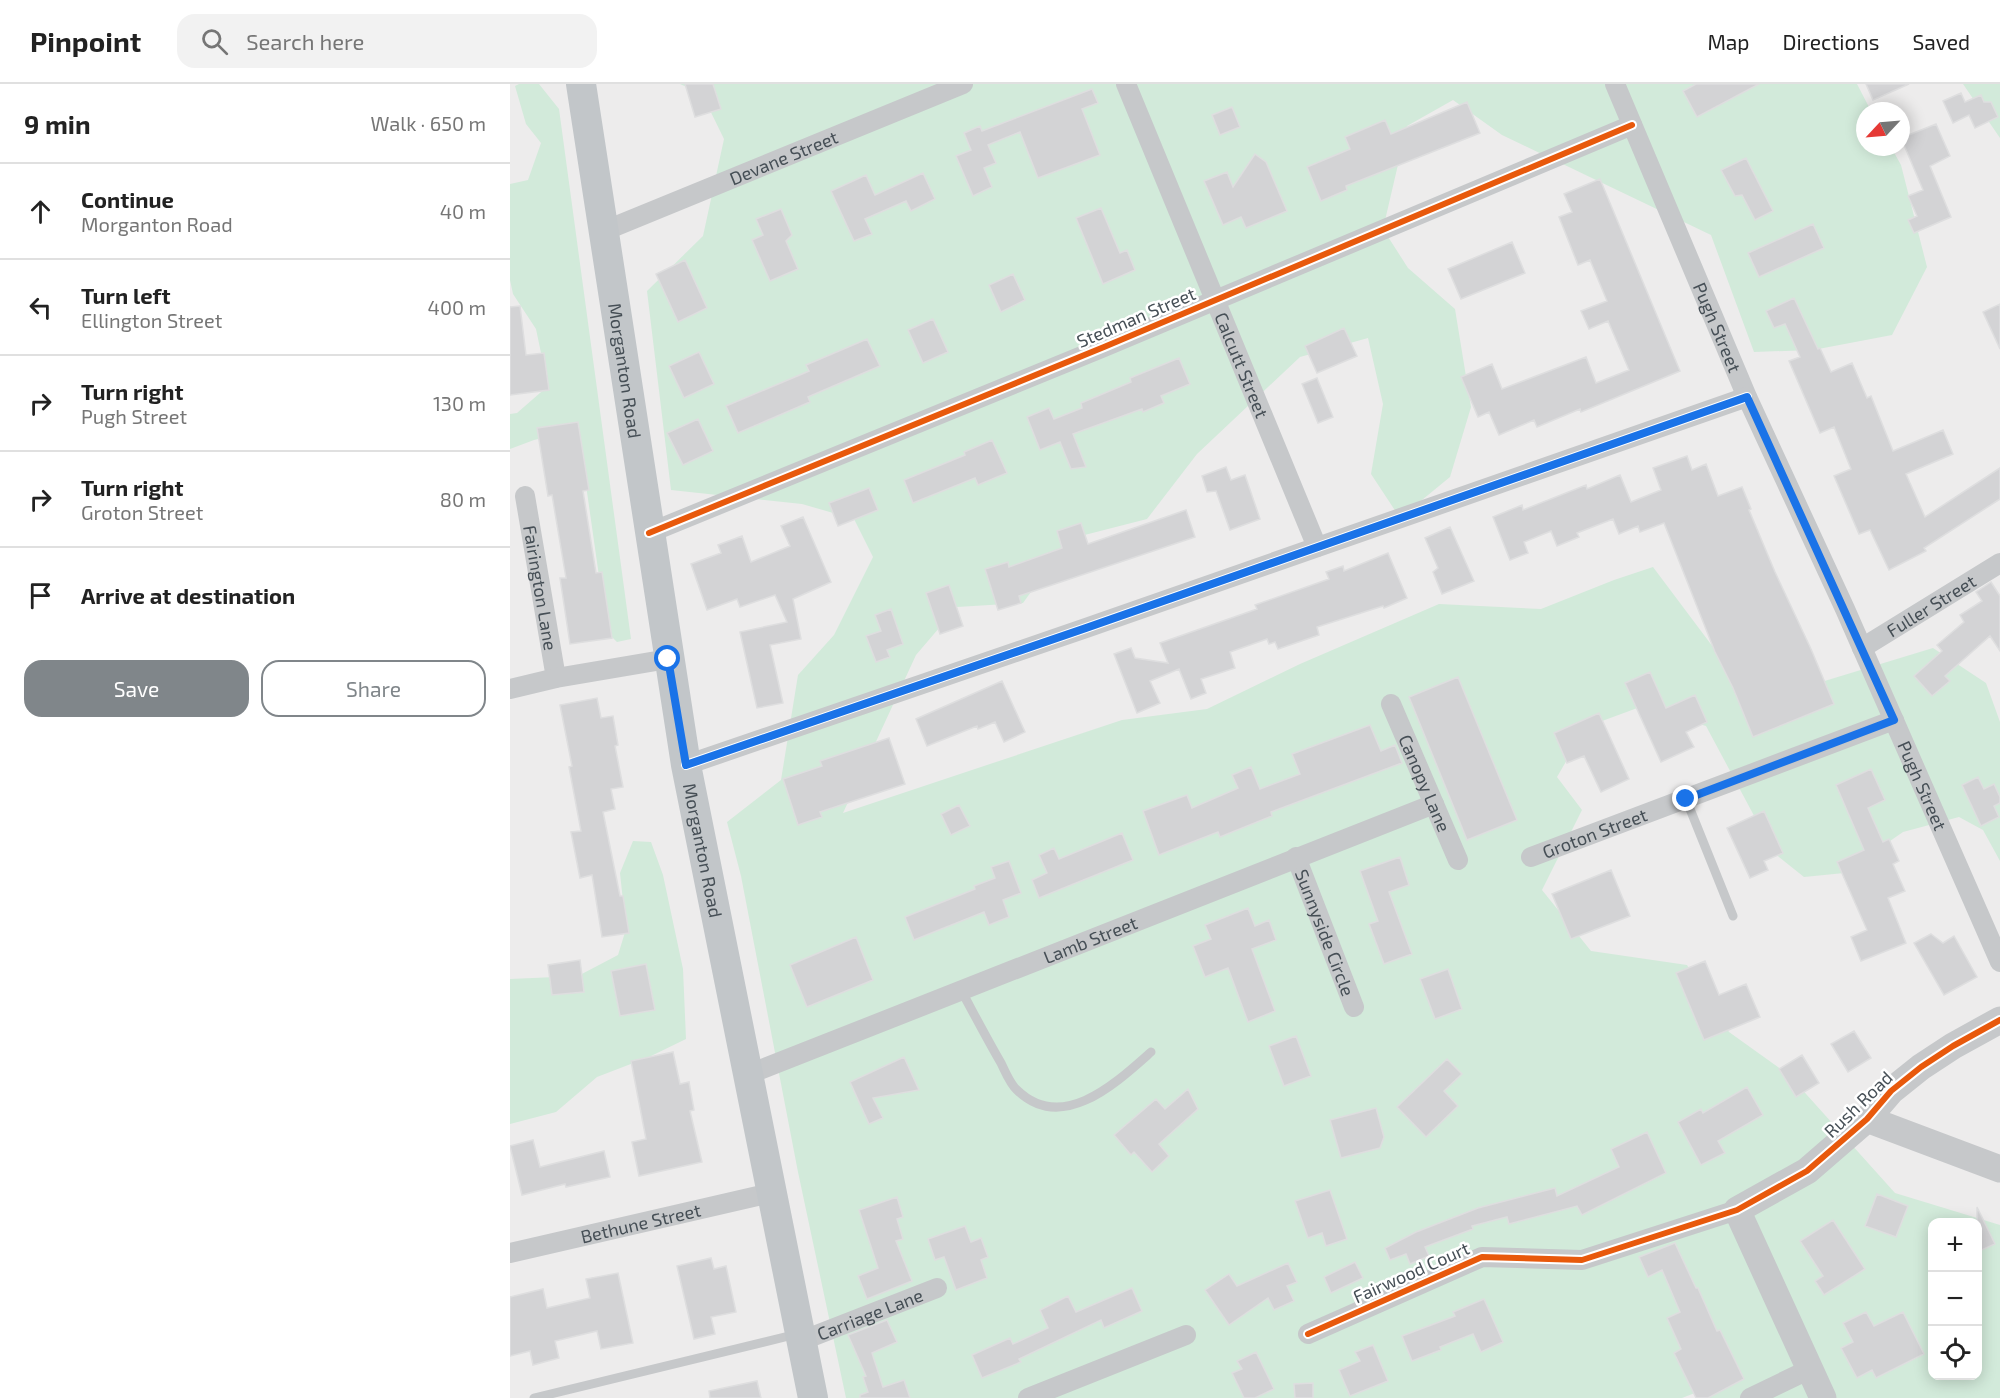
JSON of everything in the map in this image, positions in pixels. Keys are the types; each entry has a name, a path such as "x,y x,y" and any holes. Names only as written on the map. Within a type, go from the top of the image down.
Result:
{"main road":[{"name":"Morganton Road","path":"581,84 686,765 813,1398"}],"street":[{"name":"Devane Street","path":"604,231 963,84"},
{"name":"Calcutt Street","path":"1126,84 1317,547"},
{"name":"Pugh Street","path":"1615,84 1747,397 1862,648 2000,962"},
{"name":"Stedman Street","path":"649,533 1632,125"},
{"path":"686,765 1747,397"},
{"name":"Fairington Lane","path":"525,496 556,678"},
{"name":"Fuller Street","path":"1862,648 2000,563"},
{"path":"510,689 556,678 668,659"},
{"name":"Canopy Lane","path":"1390,704 1458,860"},
{"name":"Groton Street","path":"1531,857 1894,720"},
{"name":"Lamb Street","path":"747,1075 1434,804"},
{"name":"Sunnyside Circle","path":"1296,857 1354,1007"},
{"name":"Rush Road","path":"1737,1210 1808,1171 1868,1119 1891,1090 1953,1046 2000,1020"},
{"path":"1868,1119 2000,1169"},
{"name":"Bethune Street","path":"510,1253 771,1193"},
{"path":"1737,1210 1823,1398"},
{"name":"Fairwood Court","path":"1308,1334 1482,1257 1582,1260 1737,1210"},
{"name":"Carriage Lane","path":"800,1337 937,1288"},
{"path":"1028,1398 1186,1335"},
{"path":"1750,1398 1810,1369"}],"lane":[{"path":"1686,799 1732,916"},
{"path":"961,990 1015,1089 1034,1104 1060,1107 1083,1103 1122,1078 1151,1052"},
{"path":"534,1398 800,1337"}],"green space":[{"path":"539,84 559,109 631,639 617,642 607,632 582,457 572,431 534,440 510,449 510,414 517,413 548,386 536,329 513,294 510,280 510,184 528,180 541,143 526,124 515,86"},
{"path":"680,84 1857,84 1866,102 1856,102 1856,156 1896,156 1901,165 1927,267 1892,335 1813,350 1754,352 1711,235 1502,135 1453,100 1407,126 1383,229 1408,268 1455,309 1471,407 1450,477 1400,518 1371,474 1383,404 1368,338 1300,357 1197,454 1147,519 1069,539 1023,603 957,607 916,655 843,813 1122,720 1207,709 1300,664 1439,604 1541,609 1653,567 1731,671 1818,683 1933,648 1986,683 2000,722 2000,861 1983,830 1959,817 1903,832 1844,873 1804,877 1774,853 1706,726 1640,707 1586,727 1557,777 1582,810 1542,890 1591,951 1687,965 1729,1032 1789,1075 1895,1193 1977,1218 1928,1218 1928,1380 1982,1380 1982,1220 2000,1225 2000,1398 1703,1398 1700,1391 1682,1398 846,1398 798,1172 741,876 727,822 781,780 798,675 834,635 873,557 854,519 802,504 671,490 647,291 703,236 724,139 702,94"},
{"path":"1963,84 2000,84 2000,138"},
{"path":"633,841 651,842 663,875 683,969 686,1039 649,1057 597,1077 556,1112 510,1124 510,979 578,976 618,955 626,929 620,873"}],"building":[{"path":"685,84 713,84 721,109 695,117"},
{"path":"1696,84 1759,84 1697,117 1683,91"},
{"path":"1866,84 1909,84 1873,100"},
{"path":"1092,89 1098,103 1082,109 1100,155 1038,178 1020,132 988,145 996,163 984,168 992,187 973,196 956,156 971,150 964,133 980,126 982,131"},
{"path":"1961,93 1965,102 1981,95 1984,102 1991,102 1998,117 1975,128 1969,115 1953,123 1943,101"},
{"path":"1467,102 1480,133 1346,186 1347,190 1321,201 1307,167 1350,149 1345,137 1385,120 1391,134"},
{"path":"1232,107 1240,127 1220,135 1212,115"},
{"path":"1936,124 1950,156 1930,166 1951,217 1914,233 1908,220 1917,216 1908,196 1923,190 1909,156 1910,134"},
{"path":"1255,154 1266,162 1287,211 1246,228 1241,217 1223,225 1204,181 1227,172 1233,187"},
{"path":"1746,158 1773,211 1755,220 1742,195 1735,196 1721,170"},
{"path":"923,173 935,199 911,211 906,201 865,219 872,234 854,241 831,191 866,175 875,195"},
{"path":"1600,179 1680,371 1581,412 1580,409 1537,427 1534,420 1499,435 1489,412 1478,417 1461,377 1492,364 1502,389 1586,357 1596,383 1629,370 1608,321 1589,329 1581,311 1607,301 1590,260 1578,265 1559,217 1572,212 1564,194"},
{"path":"1101,208 1120,253 1127,250 1135,270 1103,284 1076,218"},
{"path":"781,209 792,235 786,241 798,269 770,281 752,240 763,235 756,219"},
{"path":"1813,224 1824,248 1759,277 1748,253"},
{"path":"1512,242 1525,273 1461,299 1448,269"},
{"path":"685,260 707,308 678,322 656,274"},
{"path":"1013,274 1025,300 1001,312 989,285"},
{"path":"1794,298 1831,372 1852,363 1867,398 1871,396 1893,451 1943,430 1953,454 1906,474 1925,517 2000,468 2000,499 1924,548 1926,551 1889,570 1870,530 1859,534 1834,476 1851,469 1834,427 1820,433 1789,361 1800,357 1785,324 1774,328 1766,311"},
{"path":"2000,304 2000,349 1983,312"},
{"path":"520,306 526,355 544,353 549,390 510,395 510,307"},
{"path":"933,319 948,352 923,363 908,330"},
{"path":"1344,328 1357,356 1317,373 1305,346"},
{"path":"867,339 880,366 808,397 810,402 738,433 726,406 809,371 806,365"},
{"path":"699,352 714,384 684,398 669,366"},
{"path":"1179,358 1190,384 1161,396 1164,403 1073,434 1086,467 1071,469 1060,442 1040,450 1027,417 1049,408 1054,419 1082,408 1081,403 1131,382 1130,378"},
{"path":"1317,378 1333,417 1318,423 1302,384"},
{"path":"698,419 713,451 683,465 667,433"},
{"path":"578,422 589,490 583,491 596,573 602,572 612,638 570,644 560,578 566,578 552,495 548,496 537,428"},
{"path":"992,440 1007,473 978,485 975,478 913,503 904,480 965,455 964,452"},
{"path":"1687,456 1692,470 1706,464 1718,496 1742,487 1775,572 1834,704 1753,737 1715,652 1664,523 1640,532 1638,526 1619,534 1613,519 1577,533 1579,537 1557,546 1551,531 1524,542 1528,553 1510,560 1493,517 1522,505 1523,510 1586,485 1587,489 1620,475 1631,502 1661,490 1653,468"},
{"path":"1226,467 1231,480 1245,475 1260,519 1230,530 1216,491 1207,492 1202,476"},
{"path":"869,488 878,510 838,526 829,503"},
{"path":"1186,510 1195,537 1019,596 1021,603 998,610 985,569 1008,562 1009,567 1062,548 1057,531 1081,523 1088,544"},
{"path":"803,517 831,582 793,599 801,639 770,645 783,703 757,708 740,632 787,622 775,595 740,607 737,599 707,610 691,564 721,553 718,545 742,536 751,562 790,546 781,526"},
{"path":"1450,527 1474,581 1442,594 1433,572 1438,568 1425,538"},
{"path":"1388,553 1407,598 1384,608 1383,606 1317,627 1319,635 1278,649 1275,642 1269,644 1267,639 1230,652 1235,668 1201,679 1206,693 1191,699 1179,669 1150,681 1160,703 1137,713 1114,654 1131,648 1135,658 1168,663 1160,643 1257,609 1255,605 1329,579 1326,572 1343,566 1344,571"},
{"path":"1991,582 2000,596 2000,651 1990,636 1945,676 1950,681 1932,696 1914,676 1942,651 1937,645 1964,622 1960,615 1982,601 1976,592"},
{"path":"949,585 963,626 940,634 926,593"},
{"path":"891,609 903,644 887,650 890,657 876,662 866,636 881,631 875,615"},
{"path":"1650,672 1666,708 1695,695 1707,722 1686,732 1694,747 1661,762 1625,683"},
{"path":"1458,677 1517,820 1467,840 1409,697"},
{"path":"1002,681 1025,732 1004,742 995,722 978,729 977,726 927,746 916,719"},
{"path":"597,698 601,718 613,716 618,745 615,746 623,787 611,789 615,809 603,812 620,896 623,896 629,933 602,937 592,875 580,878 571,832 581,831 569,767 572,766 560,705"},
{"path":"1599,713 1629,779 1601,792 1584,756 1567,763 1554,733"},
{"path":"1370,725 1381,751 1395,745 1402,763 1271,812 1272,816 1220,837 1218,832 1159,855 1143,811 1187,795 1192,808 1238,788 1232,775 1251,767 1260,789 1300,774 1292,754"},
{"path":"889,738 905,784 820,812 822,817 798,825 783,779 822,766 820,761"},
{"path":"1871,769 1885,800 1868,808 1883,842 1889,839 1899,861 1893,864 1905,891 1888,898 1906,943 1861,961 1851,937 1867,930 1837,862 1864,850 1836,785"},
{"path":"1978,777 1984,789 1994,784 2000,797 2000,803 1994,806 1999,817 1981,826 1962,785"},
{"path":"959,805 970,826 951,835 941,814"},
{"path":"1764,811 1783,853 1764,861 1768,870 1750,878 1727,828"},
{"path":"1122,833 1133,860 1039,898 1032,880 1047,873 1039,855 1054,848 1059,859"},
{"path":"1400,857 1409,885 1389,892 1412,954 1384,964 1369,924 1378,921 1360,871"},
{"path":"1009,861 1021,893 1003,900 1009,917 989,925 984,912 914,940 905,917 975,889 974,886 995,878 991,867"},
{"path":"1611,870 1630,916 1571,939 1552,894"},
{"path":"1248,908 1255,926 1269,920 1276,940 1252,949 1275,1011 1248,1022 1228,968 1205,977 1193,946 1211,939 1205,925"},
{"path":"1931,934 1943,943 1954,936 1977,977 1944,995 1914,943"},
{"path":"856,937 873,980 807,1007 790,965"},
{"path":"580,960 584,992 552,995 548,965"},
{"path":"1705,961 1719,995 1746,984 1760,1017 1704,1040 1676,973"},
{"path":"646,964 655,1010 620,1016 611,971"},
{"path":"1448,969 1462,1009 1435,1019 1420,979"},
{"path":"1854,1031 1871,1058 1848,1072 1831,1044"},
{"path":"1296,1036 1311,1076 1284,1086 1269,1046"},
{"path":"673,1052 680,1084 689,1082 694,1110 690,1111 702,1162 639,1176 632,1142 646,1139 631,1061"},
{"path":"1802,1055 1819,1083 1796,1097 1779,1069"},
{"path":"904,1057 919,1090 873,1098 883,1118 869,1124 850,1082"},
{"path":"1447,1059 1462,1074 1444,1091 1458,1106 1426,1137 1397,1107"},
{"path":"1747,1087 1763,1115 1718,1141 1725,1153 1701,1165 1678,1122 1701,1109 1703,1113"},
{"path":"1188,1089 1198,1109 1159,1144 1169,1156 1152,1172 1134,1152 1131,1155 1114,1135 1156,1099 1165,1109"},
{"path":"1376,1108 1384,1137 1380,1148 1341,1158 1330,1120"},
{"path":"1647,1132 1666,1173 1582,1215 1577,1206 1509,1224 1507,1217 1472,1226 1473,1229 1425,1247 1429,1256 1410,1264 1406,1254 1390,1260 1385,1248 1416,1232 1478,1208 1555,1188 1557,1196 1619,1167 1611,1149"},
{"path":"533,1140 540,1167 604,1151 610,1177 566,1187 565,1184 522,1195 510,1146"},
{"path":"1330,1190 1347,1239 1326,1246 1322,1233 1308,1238 1295,1201"},
{"path":"1877,1194 1908,1206 1896,1237 1865,1226"},
{"path":"897,1197 903,1217 897,1219 903,1239 896,1241 912,1281 867,1299 858,1276 878,1268 859,1210"},
{"path":"1977,1207 1995,1244 1982,1250 1982,1218 1977,1218"},
{"path":"1833,1220 1865,1269 1824,1295 1815,1281 1823,1276 1800,1241"},
{"path":"965,1226 971,1242 981,1238 988,1257 981,1260 987,1278 956,1290 944,1257 935,1260 928,1239"},
{"path":"1675,1243 1717,1331 1720,1330 1744,1379 1708,1398 1696,1398 1674,1353 1681,1349 1667,1318 1680,1312 1662,1270 1648,1277 1639,1257"},
{"path":"711,1258 714,1269 726,1266 736,1312 711,1317 715,1334 694,1339 677,1266"},
{"path":"1355,1262 1363,1278 1331,1293 1324,1277"},
{"path":"1288,1263 1297,1282 1287,1286 1294,1301 1274,1310 1268,1298 1229,1325 1205,1290 1229,1274 1237,1286"},
{"path":"618,1273 633,1343 601,1349 597,1331 555,1341 559,1358 533,1365 530,1351 510,1356 510,1297 543,1289 547,1308 590,1298 586,1279"},
{"path":"1132,1288 1142,1311 1104,1328 1101,1320 1019,1359 1021,1362 982,1378 972,1355 1010,1338 1013,1344 1048,1328 1040,1310 1068,1296 1076,1312"},
{"path":"1484,1299 1503,1342 1481,1352 1473,1334 1412,1361 1402,1336 1455,1316 1453,1312"},
{"path":"1866,1312 1874,1326 1903,1312 1924,1354 1876,1378 1872,1370 1857,1378 1841,1348 1853,1342 1843,1323"},
{"path":"887,1320 897,1342 872,1353 883,1387 904,1380 910,1398 860,1398 860,1395 868,1392 863,1377 866,1376 848,1335"},
{"path":"1373,1345 1388,1381 1350,1396 1339,1370 1360,1361 1355,1352"},
{"path":"1256,1352 1274,1389 1255,1398 1244,1398 1232,1373 1242,1369 1237,1361"},
{"path":"757,1381 761,1398 710,1398 709,1391"},
{"path":"1313,1383 1313,1398 1295,1398 1294,1384"}],"cycle path":[{"path":"649,533 1104,347 1632,125"},
{"path":"686,765 1747,397"},
{"path":"1308,1334 1482,1257 1582,1260 1737,1210 1807,1171 1867,1119 1891,1091 1921,1067 2000,1020"}],"route":[{"path":"668,659 686,765 1747,397 1894,720 1686,799"}]}
